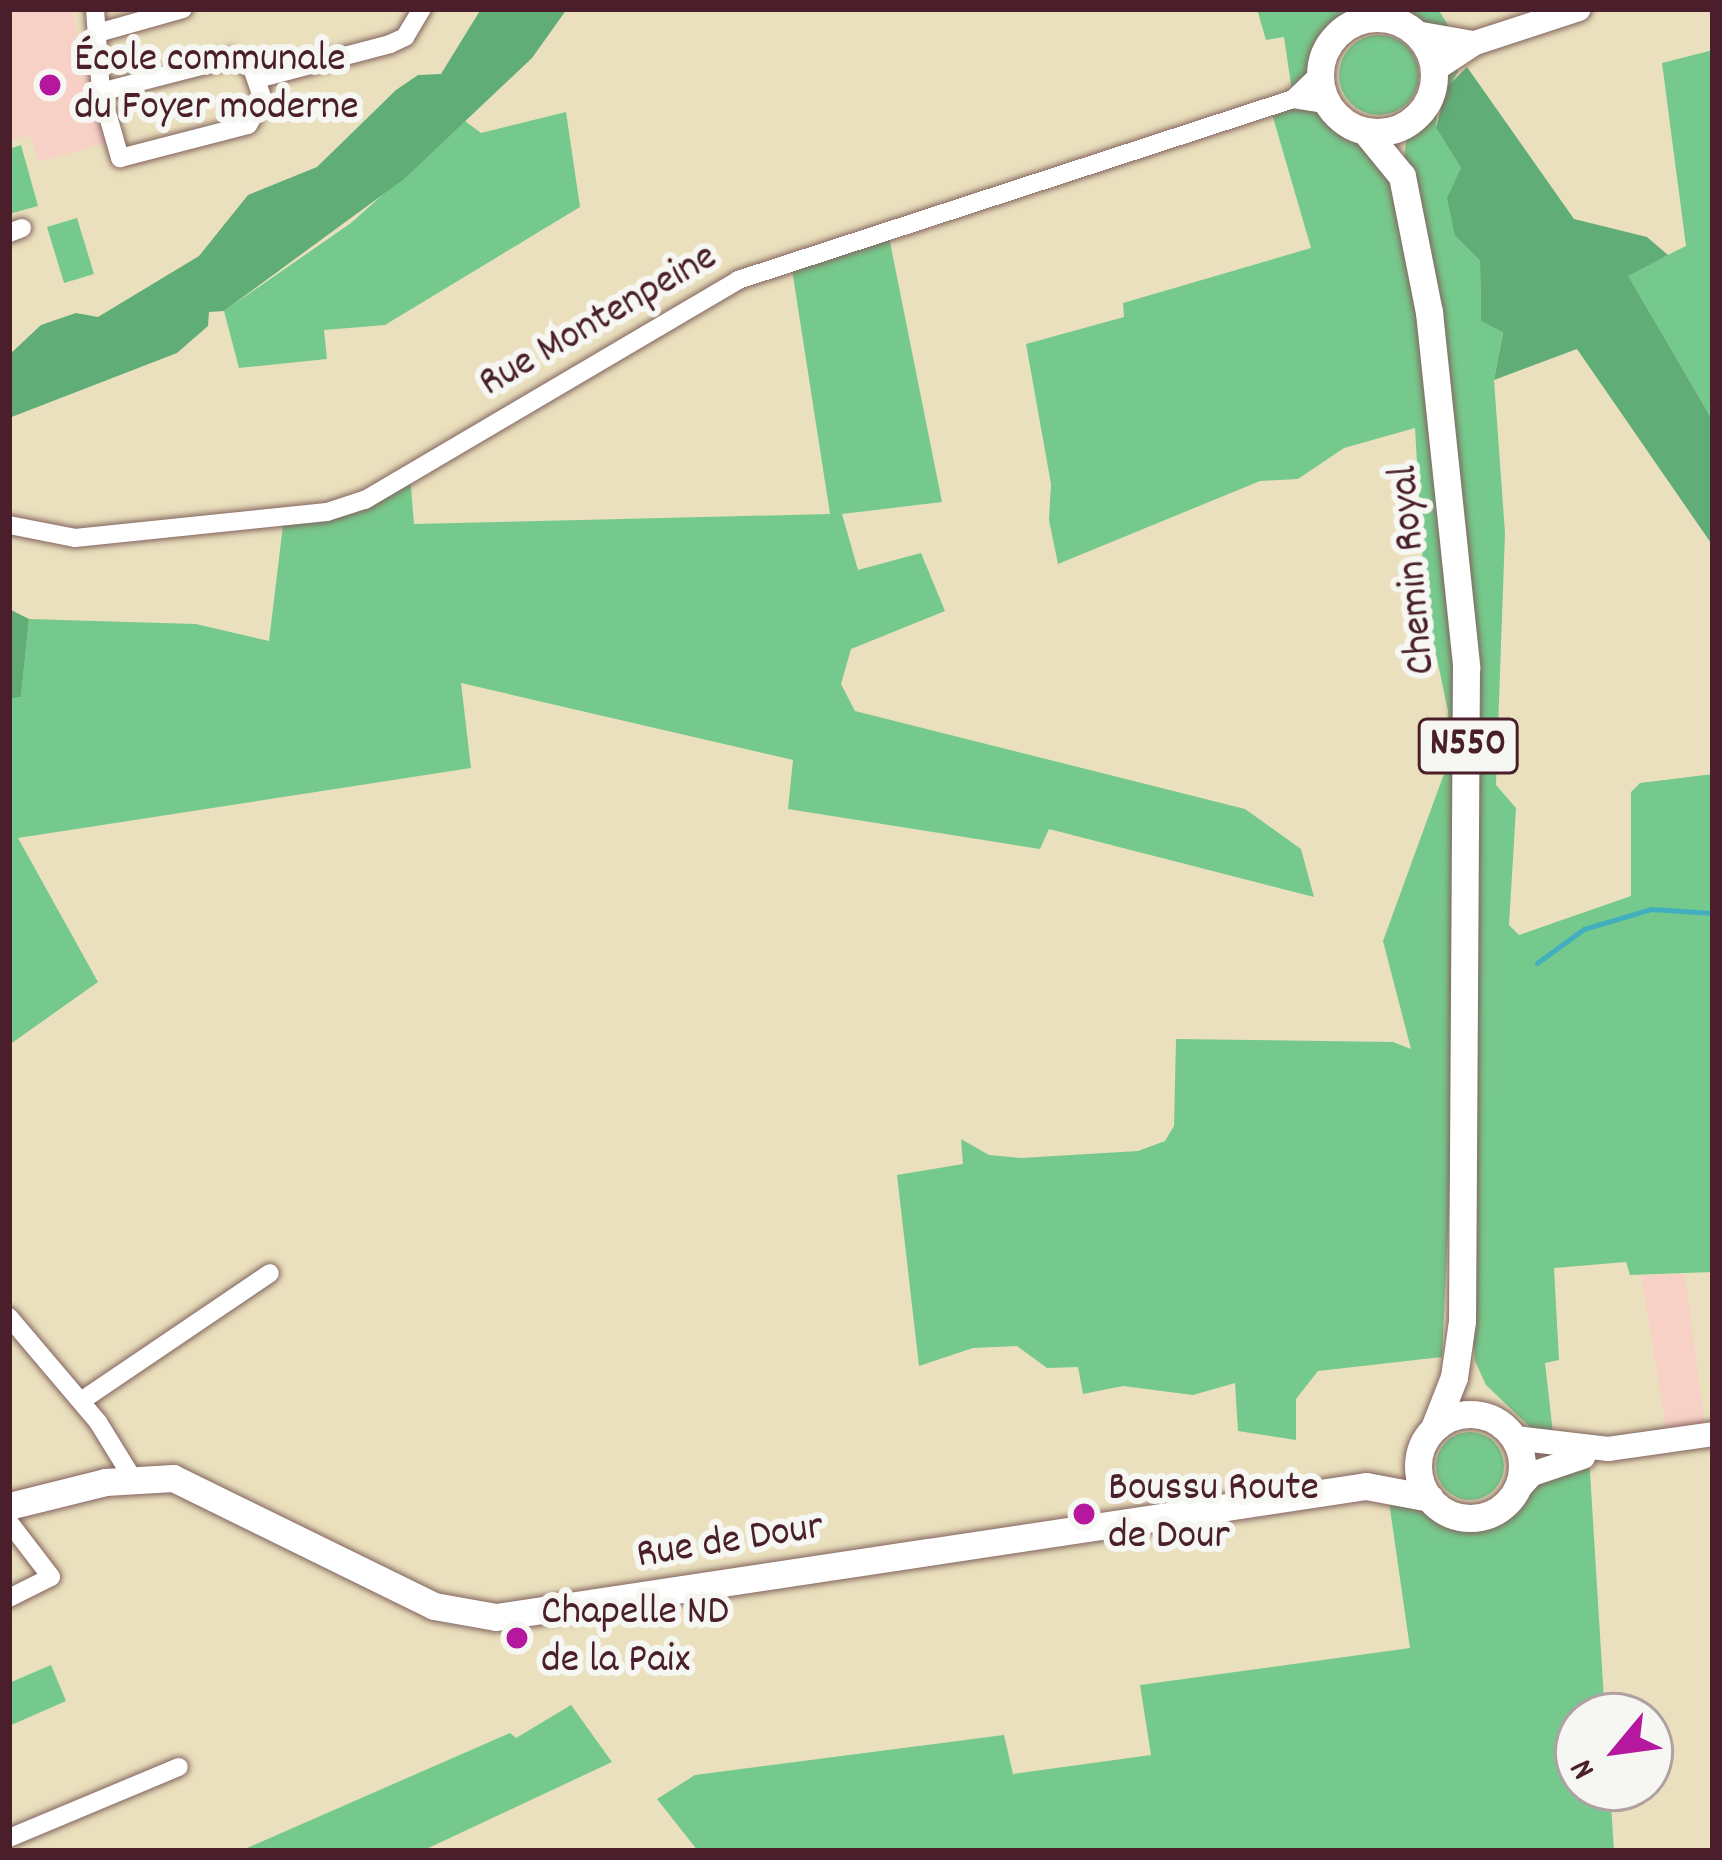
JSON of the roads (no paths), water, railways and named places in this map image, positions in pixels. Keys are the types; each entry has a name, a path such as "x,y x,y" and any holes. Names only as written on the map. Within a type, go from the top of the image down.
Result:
{"main road":[{"path":"1380,9 1411,29 1434,70 1430,98 1412,121 1365,131 1328,105 1320,73 1348,18 1375,18 1411,29 1475,43"},
{"path":"1434,70 1475,43 1580,9"},
{"name":"Chemin Royal","path":"1412,121 1402,176 1444,413 1466,667 1462,1321 1454,1377 1428,1436"},
{"name":"Chemin Royal","path":"1365,131 1402,176"},
{"name":"Chemin Royal","path":"1462,1321 1476,1390 1509,1432"},
{"path":"1608,1449 1509,1432 1461,1414 1428,1436 1418,1473 1430,1498 1471,1518 1514,1496 1549,1465 1608,1449 1713,1434"},
{"path":"1509,1432 1522,1467 1514,1496"},
{"name":"Rue de Dour","path":"1366,1486 1428,1436"},
{"name":"Rue de Dour","path":"134,1479 173,1478 434,1606 496,1617 1366,1486 1430,1498"},
{"path":"9,1506 134,1479"}],"street":[{"path":"95,9 101,32 101,92 121,158 248,125 263,100 245,60 232,58 101,92"},
{"path":"101,32 182,9"},
{"path":"257,79 390,44 405,37 422,9"},
{"name":"Rue Montenpeine","path":"9,525 75,538 327,512 365,500 738,280 1293,99 1320,73"},
{"name":"Rue Montenpeine","path":"1293,99 1328,105"},
{"path":"81,1401 269,1273"},
{"path":"9,1317 81,1401 134,1479"},
{"path":"9,1522 51,1576 9,1598"},
{"path":"9,1838 179,1767"}],"waterway":[{"path":"1537,963 1584,929 1651,909 1713,913"}],"place":[{"name":"École communale du Foyer moderne","path":"50,85"},
{"name":"Boussu Route de Dour","path":"1084,1514"},
{"name":"Chapelle ND de la Paix","path":"517,1638"}]}
